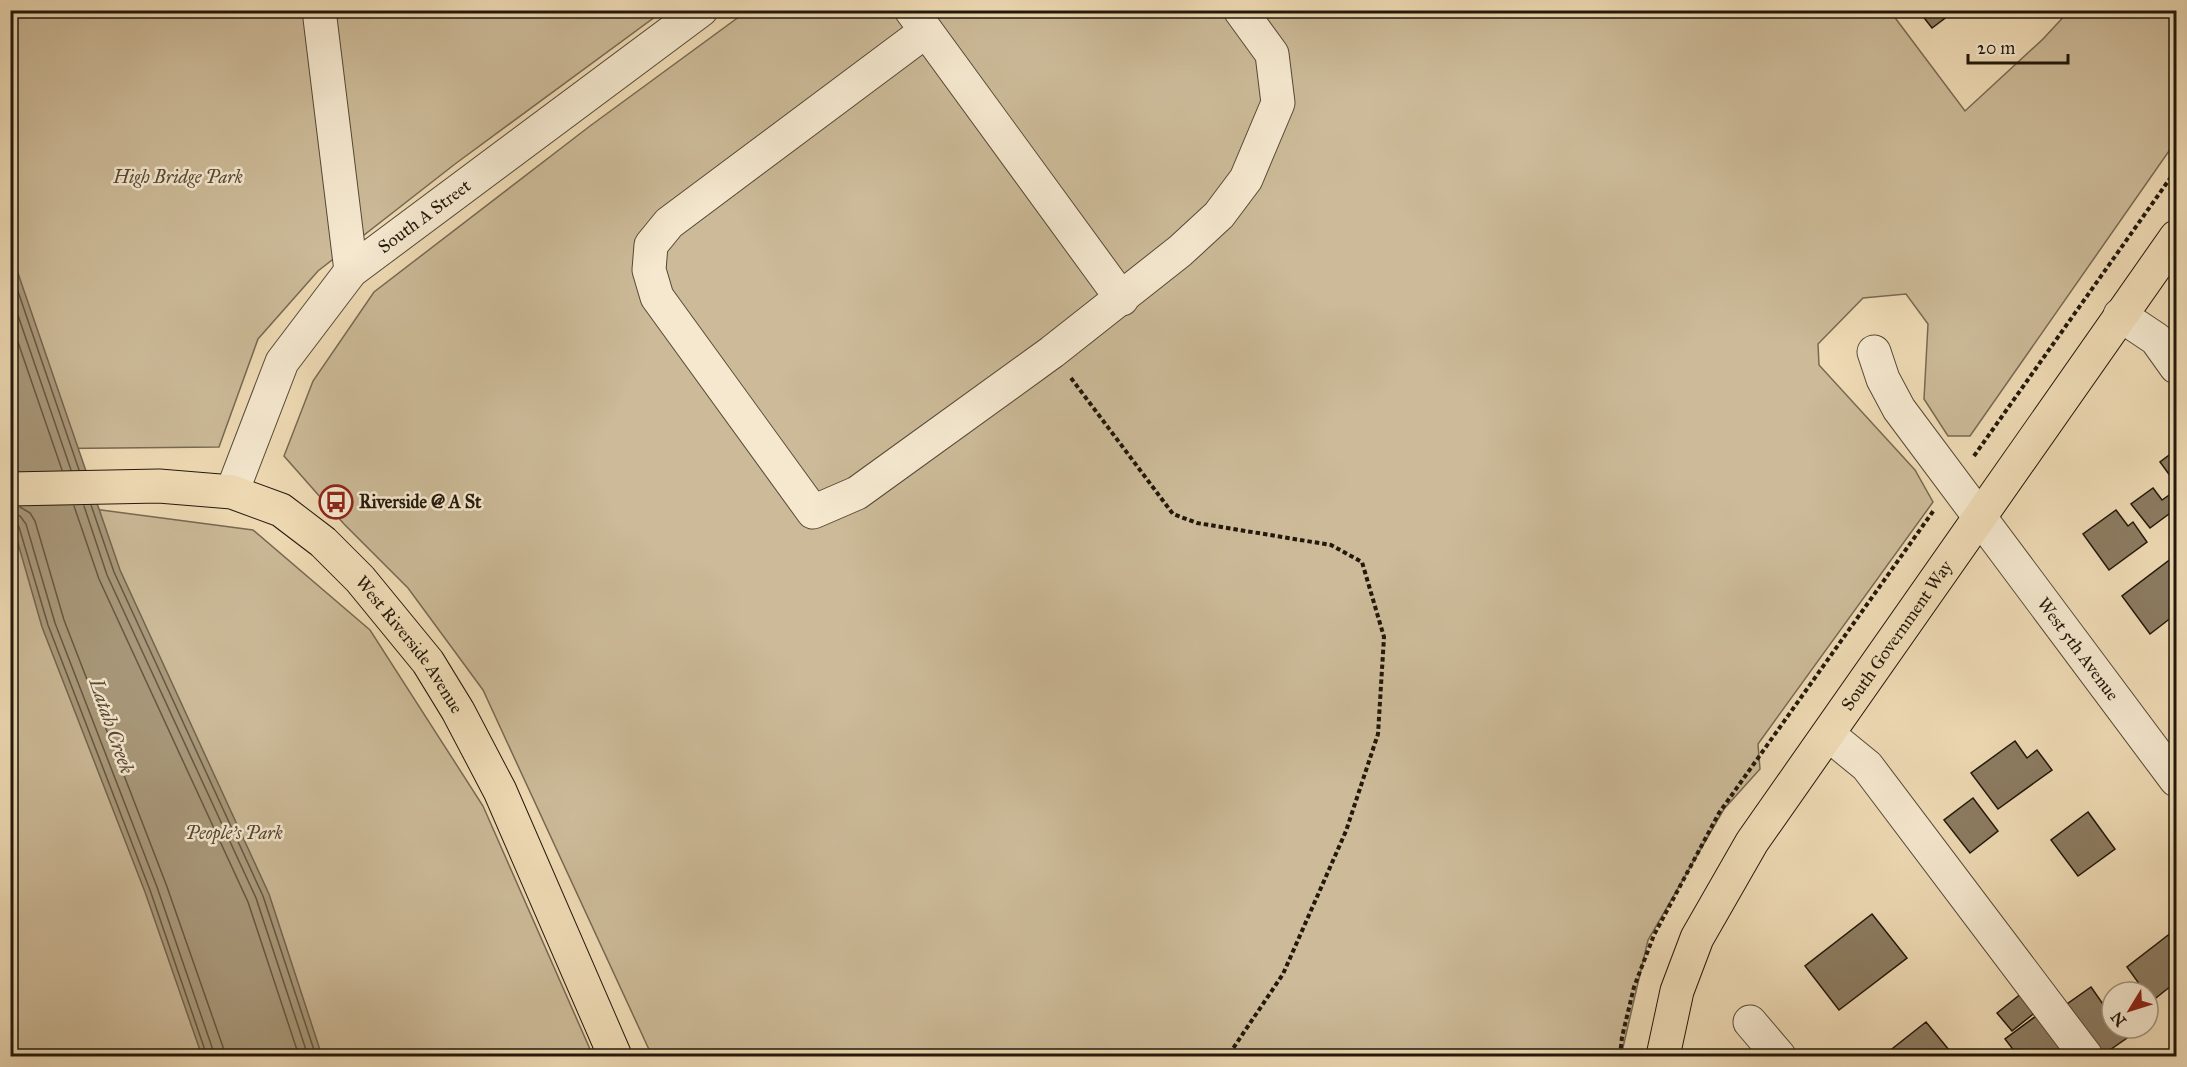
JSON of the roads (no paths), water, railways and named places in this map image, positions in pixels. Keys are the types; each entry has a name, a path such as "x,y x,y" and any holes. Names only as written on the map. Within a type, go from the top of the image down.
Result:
{"main road":[{"name":"South Government Way","path":"1663,1056 1677,991 1697,938 1752,842 2176,237"},
{"name":"West Riverside Avenue","path":"10,489 159,486 232,492 281,510 322,542 360,579 428,663 458,711 500,790 615,1056"}],"street":[{"path":"319,10 351,271"},
{"name":"South A Street","path":"232,492 282,362 351,271 700,10"},
{"path":"1122,299 919,21 669,223 651,245 649,270 657,297 813,512 857,493 1052,352 1122,299 1219,215 1246,179 1278,103 1272,54 1240,10"},
{"path":"2120,315 2156,339 2176,367"},
{"name":"West 5th Avenue","path":"1874,352 1883,379 1899,409 2176,780"},
{"path":"1829,735 1867,766 2086,1056"},
{"path":"1750,1022 1779,1056"}],"water":[{"name":"Latah Creek","path":"10,250 120,570 269,894 322,1056 202,1056 145,892 42,627 11,519"}],"place":[{"name":"Riverside @ A St","path":"336,502"}],"park label":[{"name":"High Bridge Park","path":"178,177"},
{"name":"People's Park","path":"234,833"}]}
